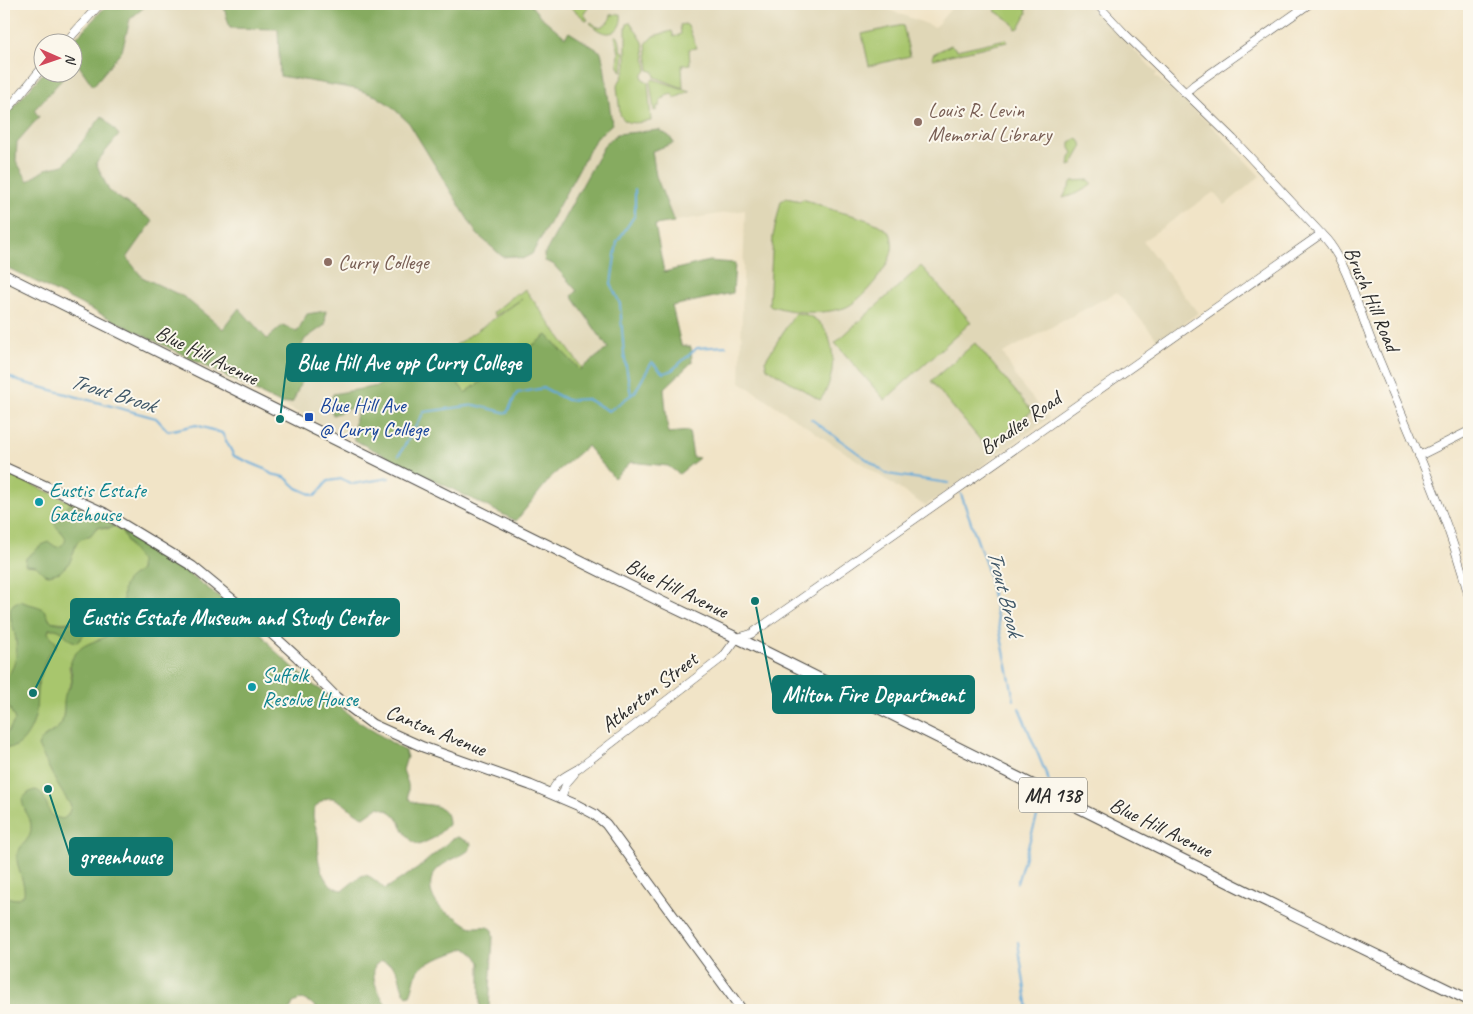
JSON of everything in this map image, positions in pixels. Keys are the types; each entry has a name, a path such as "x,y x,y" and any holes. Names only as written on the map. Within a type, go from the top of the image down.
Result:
{"highway":[{"name":"Blue Hill Avenue","path":"4,275 1469,1000"}],"main road":[{"name":"Canton Avenue","path":"4,467 112,516 192,566 249,613 297,657 336,698 372,724 429,749 551,794 590,811 606,824 742,1010"}],"street":[{"path":"75,32 100,4"},
{"name":"Brush Hill Road","path":"1097,4 1124,33 1238,144 1334,250 1450,533 1469,597"},
{"path":"1185,93 1309,4"},
{"path":"4,114 32,80"},
{"name":"Bradlee Road","path":"737,638 752,634 1321,234"},
{"path":"1419,456 1469,431"},
{"name":"Atherton Street","path":"551,794 559,780 578,769 723,657 737,638"},
{"name":"Atherton Street","path":"561,798 569,779 578,769"}],"shaded area":[{"name":"Curry College","path":"108,4 873,4 935,27 955,4 1088,4 1157,73 1155,76 1215,129 1260,176 1225,205 1214,192 1143,241 1198,313 1159,341 1117,292 1003,353 1019,382 1049,418 925,506 740,382 745,210 645,226 633,375 516,521 4,266 4,118 35,82 82,82 81,32"}],"green space":[{"path":"108,4 148,4 130,19 122,51 93,86 82,70 81,32"},
{"path":"223,4 530,4 539,15 565,37 569,32 601,52 612,124 596,138 532,254 522,259 512,256 503,257 477,234 409,123 390,105 376,96 356,89 280,76 278,29 230,28"},
{"path":"567,4 590,4 584,14 588,20 587,21"},
{"path":"998,4 1022,4 1026,8 1027,13 1019,28 1016,29 1013,23 995,11"},
{"path":"621,14 621,23 613,32 605,33 590,23 597,27 602,26 608,22 611,15"},
{"path":"629,23 631,23 643,42 647,70 642,75 643,79 648,82 651,121 629,122 625,121 620,114 617,86 626,66 626,29"},
{"path":"685,24 688,26 697,48 689,49 690,64 682,65 683,88 655,77 654,72 649,70 646,44 653,36 672,31 674,37 681,34 680,25"},
{"path":"903,25 910,56 869,66 862,34"},
{"path":"615,36 619,38 621,50 624,52 622,72 618,65 619,53"},
{"path":"1006,39 1007,42 933,59 933,54 951,45 957,50"},
{"path":"653,79 690,91 675,98 672,94 665,96 665,98 661,99 660,106 657,106 657,110 654,111 650,82"},
{"path":"35,82 60,82 34,110 39,117 17,142 16,161 28,181 46,169 64,165 102,116 119,135 96,163 109,191 153,221 127,258 142,277 184,297 223,329 239,308 267,339 283,325 297,332 307,314 326,311 325,325 305,339 295,359 307,367 293,402 282,404 4,266 4,118"},
{"path":"659,130 669,136 674,143 652,151 656,176 674,222 655,225 664,272 709,261 735,263 733,293 672,306 681,345 691,347 692,362 664,389 668,433 689,431 693,457 699,458 679,474 668,466 631,462 614,478 587,446 552,476 516,521 354,440 355,418 363,403 333,415 329,405 333,394 378,386 417,356 434,350 465,393 547,335 580,370 608,348 572,296 577,291 553,264 545,261 544,255 605,144 617,134"},
{"path":"1076,139 1083,146 1072,165 1069,166 1073,153 1070,148 1070,142"},
{"path":"1089,180 1093,184 1086,189 1063,198 1072,181"},
{"path":"786,198 801,201 802,199 866,219 880,226 891,235 892,250 886,266 866,292 851,305 825,312 816,312 787,310 769,305 773,236 781,201"},
{"path":"921,266 971,322 885,400 835,343"},
{"path":"525,289 582,368 580,370 547,336 465,393 439,357 522,299 495,316 493,313 517,293 519,294"},
{"path":"795,313 809,316 820,323 827,334 831,347 833,361 831,376 827,389 820,400 767,368 765,361"},
{"path":"975,343 1032,411 987,448 931,381"},
{"path":"4,472 105,519 37,566 39,567 73,555 77,543 97,527 107,529 113,527 113,525 122,531 141,563 140,570 127,584 125,598 174,563 191,575 117,628 69,666 72,681 67,691 62,723 44,737 47,764 87,817 33,895 4,916","holes":["89,611 66,634 54,628 48,632 47,615 50,621 63,623 75,620"]},
{"path":"71,504 86,510 113,525 113,527 97,527 91,535 79,540 70,562 60,572 49,575 44,574 36,566 25,565 26,558 42,545 49,542 56,547 64,543 65,536 55,525 54,521"},
{"path":"122,531 158,551 225,601 260,632 273,649 313,685 353,718 405,751 407,757 403,770 408,783 408,796 410,800 414,803 439,807 447,816 448,825 434,838 419,845 407,836 398,819 387,810 378,807 364,817 341,802 328,798 315,808 313,813 318,836 320,867 328,882 337,889 343,890 364,875 372,878 385,889 417,869 452,839 458,837 471,843 470,849 435,872 432,877 431,887 433,897 444,911 469,926 492,929 489,1010 480,1010 480,962 466,948 433,961 419,969 410,995 407,996 403,991 399,976 394,967 382,961 375,965 375,983 389,1010 318,1010 311,1003 302,999 293,1003 290,1010 4,1010 4,892 10,898 16,899 24,895 24,885 17,856 20,848 29,837 31,829 22,799 29,792 35,790 43,796 53,817 63,819 68,815 71,806 57,784 38,746 62,722 65,695 72,684 71,661 73,657 81,648 104,638 114,630 121,619 124,586 140,570 139,560"},
{"path":"21,601 42,608 50,621 60,623 76,621 91,612 102,610 105,613 89,626 77,642 59,630 49,629 48,633 56,642 56,646 48,655 40,677 33,724 22,742 11,748 5,747 4,738 15,720 6,700 4,687 13,666 16,652 10,612 11,607 15,603"}],"waterway":[{"path":"631,395 624,354 620,304 611,284 617,242 635,215 635,189"},
{"name":"Trout Brook","path":"399,455 424,412 475,405 507,413 517,393 544,388 567,400 587,399 609,411 635,392 652,362 663,373 671,371 697,348 726,346"},
{"name":"Trout Brook","path":"4,374 18,381 156,418 168,431 196,425 222,433 234,456 265,469 271,474 285,477 297,488 315,496 328,481 342,479 353,484 389,478"},
{"name":"Trout Brook","path":"811,419 887,474 948,483"},
{"name":"Trout Brook","path":"961,494 987,568 1014,700"},
{"name":"Trout Brook","path":"1019,708 1049,781"},
{"name":"Trout Brook","path":"1017,883 1042,800"},
{"name":"Trout Brook","path":"1018,942 1028,1010"}],"place":[{"name":"Louis R. Levin Memorial Library","path":"918,122"},
{"name":"Curry College","path":"328,262"},
{"name":"Blue Hill Ave @ Curry College","path":"309,417"},
{"name":"Blue Hill Ave opp Curry College","path":"280,419"},
{"name":"Eustis Estate Gatehouse","path":"39,502"},
{"name":"Milton Fire Department","path":"755,601"},
{"name":"Suffolk Resolve House","path":"252,687"},
{"name":"Eustis Estate Museum and Study Center","path":"33,693"},
{"name":"greenhouse","path":"48,789"}]}
